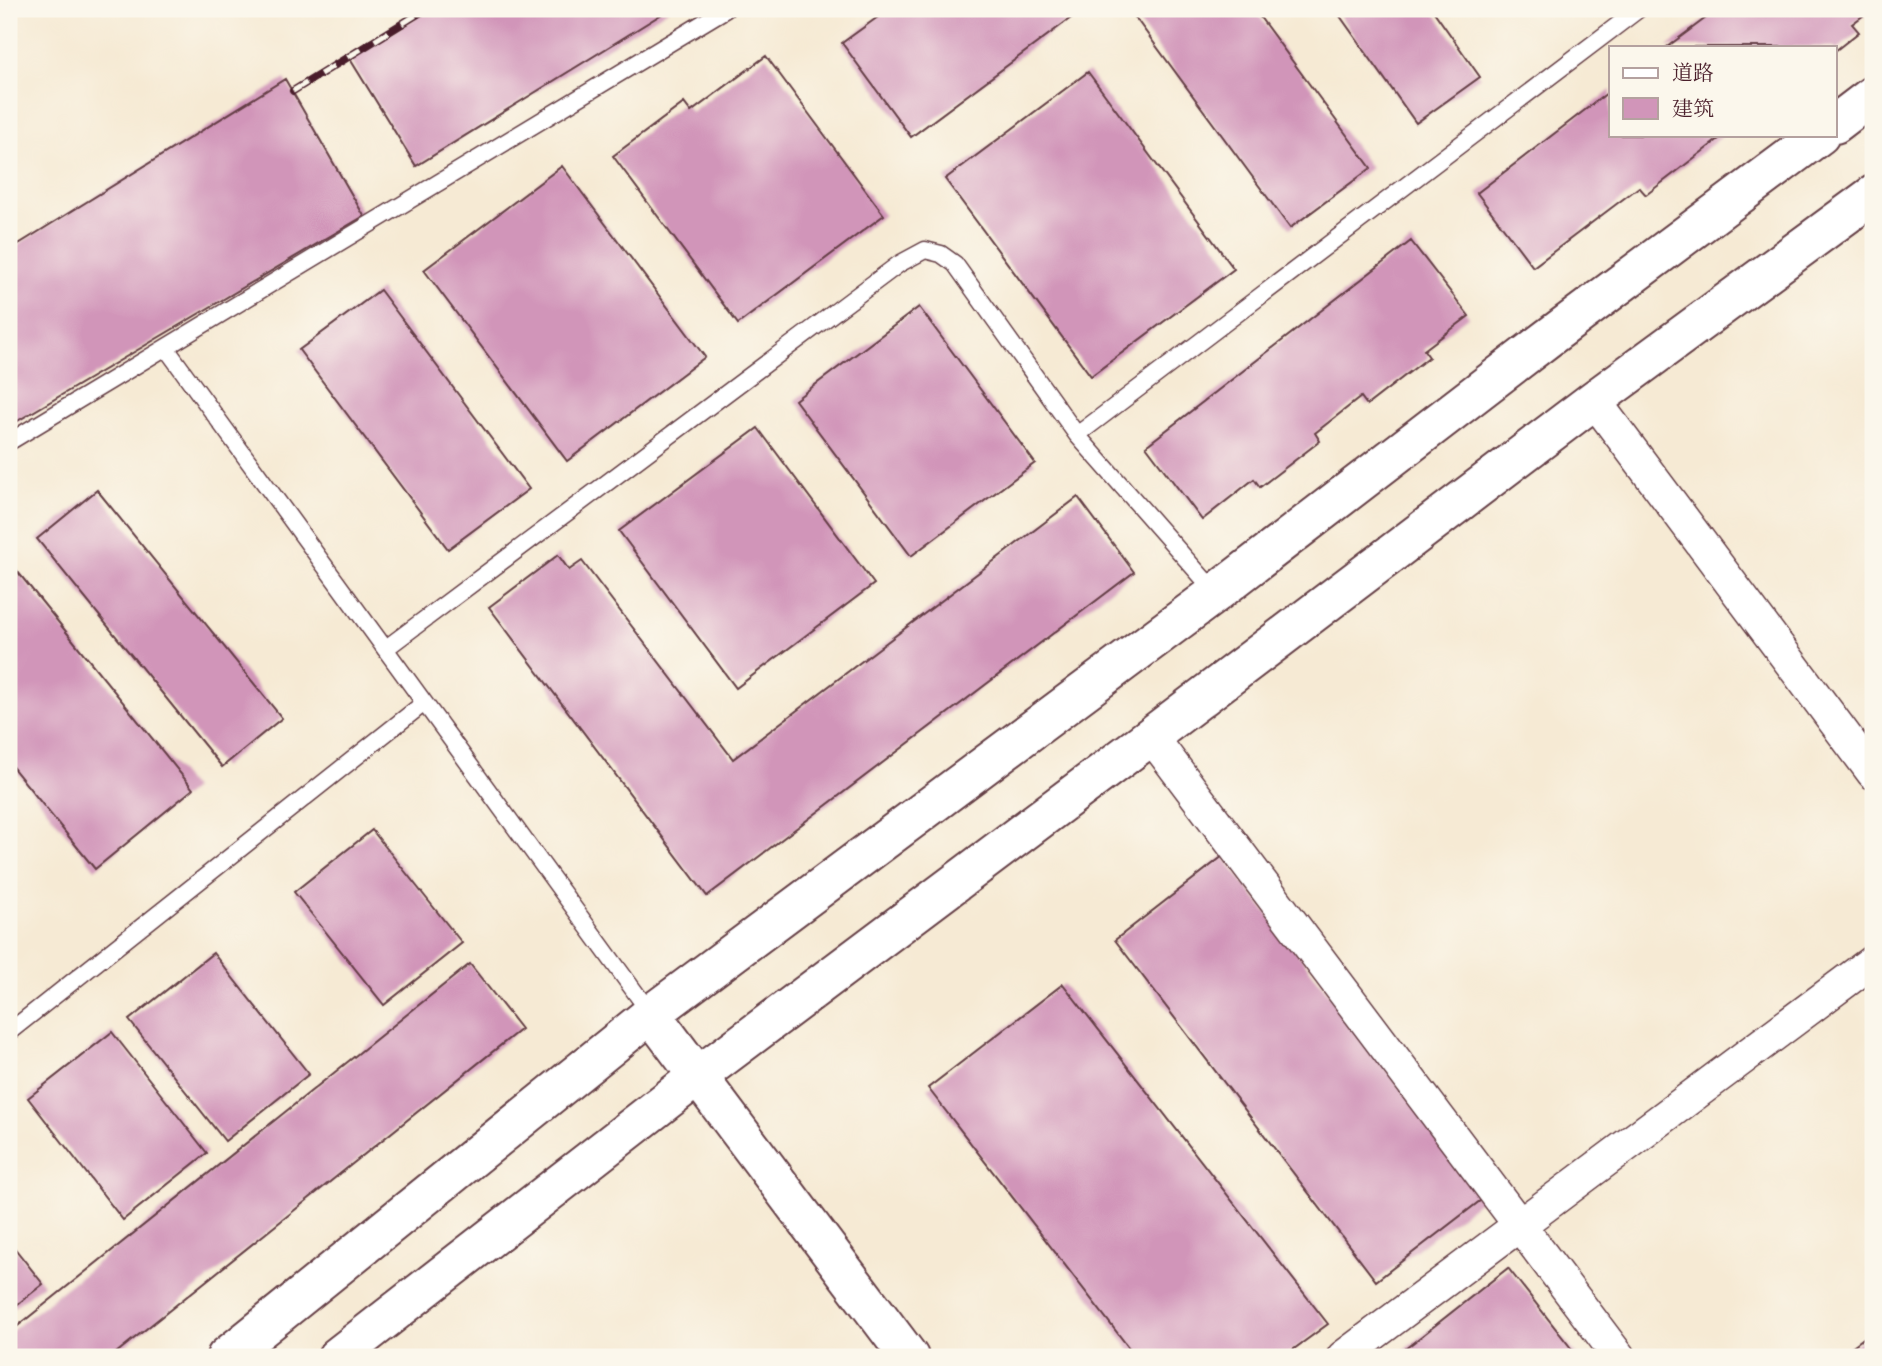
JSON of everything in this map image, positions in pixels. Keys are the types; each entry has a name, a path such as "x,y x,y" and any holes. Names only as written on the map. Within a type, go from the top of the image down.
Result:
{"street":[{"path":"1836,123 1873,95"},
{"path":"226,1357 650,1014 1216,593 1548,338 1819,136"},
{"path":"337,1357 698,1076 1594,400 1873,195"},
{"path":"1594,400 1873,773"},
{"path":"1152,736 1619,1357"},
{"path":"1343,1357 1873,961"},
{"path":"650,1014 909,1357"}],"lane":[{"path":"9,442 726,9"},
{"path":"1077,435 1639,9"},
{"path":"385,649 899,264 925,250 941,254 955,264 1077,435 1216,593"},
{"path":"166,348 650,1014"},
{"path":"9,1032 424,703"}],"building":[{"path":"430,9 670,9 416,166 350,59"},
{"path":"889,9 1083,9 911,137 842,43"},
{"path":"1129,9 1254,9 1371,168 1290,228"},
{"path":"1335,9 1432,9 1480,77 1416,123"},
{"path":"1718,9 1872,9 1852,24 1859,32 1836,50 1836,46 1668,46"},
{"path":"766,56 884,215 738,324 613,156 684,103 691,112"},
{"path":"1088,72 1234,269 1091,376 945,179"},
{"path":"285,79 364,216 9,426 9,250"},
{"path":"1609,92 1609,136 1723,136 1646,195 1639,187 1533,267 1477,193"},
{"path":"562,166 705,357 567,461 424,270"},
{"path":"1411,241 1469,316 1424,350 1429,357 1367,405 1361,397 1315,433 1320,441 1260,487 1254,479 1202,520 1146,446"},
{"path":"380,290 529,489 448,549 299,350"},
{"path":"919,307 1035,463 911,556 795,400"},
{"path":"758,428 874,584 736,688 619,531"},
{"path":"97,490 282,718 222,767 37,539"},
{"path":"1078,497 1134,572 707,896 489,607 558,555 569,570 582,561 733,759"},
{"path":"9,561 193,789 95,869 9,763"},
{"path":"372,830 462,943 384,1005 294,892"},
{"path":"1223,856 1485,1197 1376,1281 1115,940"},
{"path":"213,953 309,1074 225,1141 129,1020"},
{"path":"470,964 521,1029 111,1357 9,1357 9,1333"},
{"path":"1063,984 1328,1324 1283,1357 1136,1357 928,1088"},
{"path":"112,1032 207,1153 123,1220 28,1098"},
{"path":"9,1241 43,1284 9,1311"},
{"path":"1508,1268 1578,1357 1395,1357"},
{"path":"1873,1331 1873,1357 1838,1357"}],"railway":[{"path":"293,91 426,9"}]}
